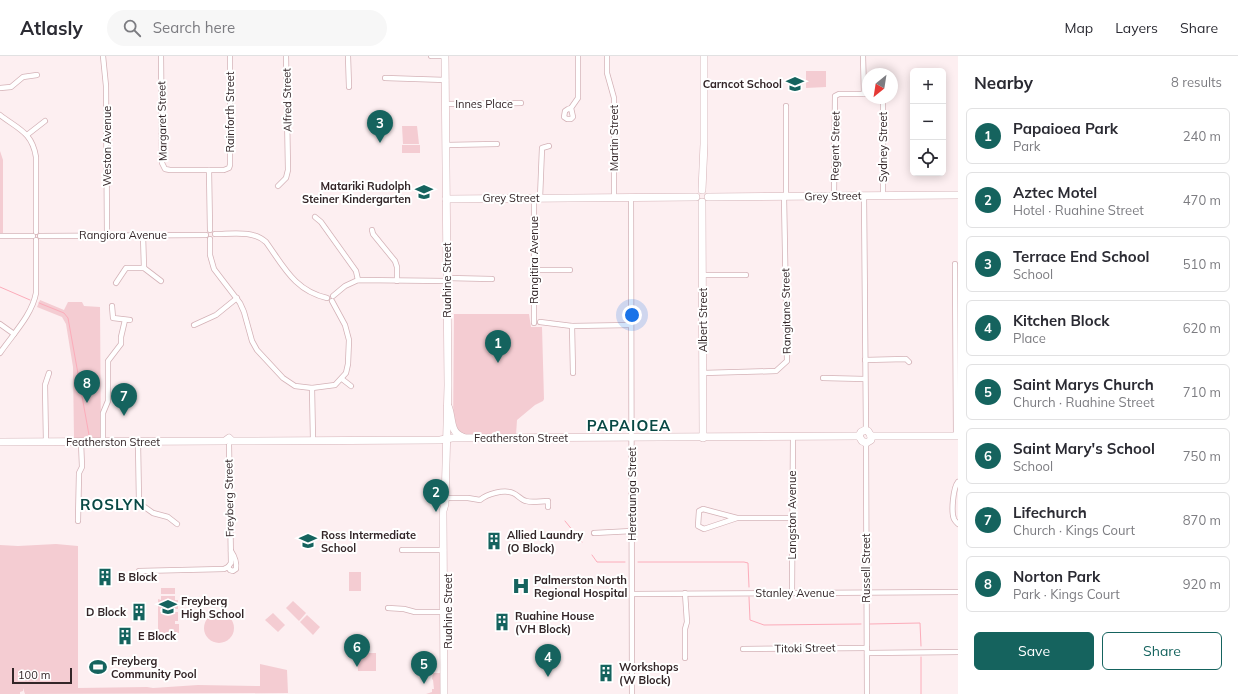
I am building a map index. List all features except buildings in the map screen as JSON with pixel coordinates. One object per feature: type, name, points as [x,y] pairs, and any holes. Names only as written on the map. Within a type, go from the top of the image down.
[{"type":"main road","name":"Ruahine Street","points":[[445,56],[447,403],[445,501],[443,511],[448,694]]},
{"type":"main road","points":[[702,190],[704,144],[704,56]]},
{"type":"main road","points":[[702,190],[706,192],[708,197],[706,201],[702,202],[698,201],[696,197],[698,191],[702,190]]},
{"type":"main road","name":"Grey Street","points":[[708,197],[958,195]]},
{"type":"main road","name":"Grey Street","points":[[446,199],[696,197]]},
{"type":"main road","name":"Albert Street","points":[[702,202],[704,438]]},
{"type":"main road","points":[[447,403],[451,412],[453,429],[460,436],[466,438]]},
{"type":"main road","points":[[866,430],[870,432],[872,436],[866,443],[862,442],[859,436],[861,432],[866,430]]},
{"type":"main road","name":"Featherston Street","points":[[0,442],[229,442],[313,440],[446,440],[466,438],[704,438],[859,436]]},
{"type":"main road","points":[[872,436],[957,436]]},
{"type":"main road","name":"Ruahine Street","points":[[444,694],[447,511],[445,501]]},
{"type":"street","name":"Weston Avenue","points":[[103,56],[106,86],[107,235]]},
{"type":"street","name":"Margaret Street","points":[[161,56],[163,166],[165,169],[170,170],[224,170],[229,168]]},
{"type":"street","name":"Rainforth Street","points":[[229,168],[230,56]]},
{"type":"street","name":"Alfred Street","points":[[278,186],[286,178],[288,173],[286,56]]},
{"type":"street","points":[[348,56],[349,87]]},
{"type":"street","points":[[431,56],[445,56]]},
{"type":"street","points":[[571,108],[578,98],[578,56]]},
{"type":"street","name":"Martin Street","points":[[607,56],[607,73],[614,98],[614,198]]},
{"type":"street","points":[[863,56],[864,68]]},
{"type":"street","points":[[0,88],[11,87],[23,77],[37,75]]},
{"type":"street","points":[[385,78],[446,80]]},
{"type":"street","name":"Regent Street","points":[[834,196],[835,96],[839,94],[862,94]]},
{"type":"street","name":"Innes Place","points":[[446,104],[521,104]]},
{"type":"street","name":"Sydney Street","points":[[883,104],[883,195]]},
{"type":"street","name":"Rangitane Street","points":[[703,373],[776,371],[787,361],[785,197],[786,106]]},
{"type":"street","points":[[0,115],[27,135],[34,147],[36,156],[35,297],[30,310],[0,353]]},
{"type":"street","points":[[27,135],[45,121]]},
{"type":"street","points":[[446,144],[497,144]]},
{"type":"street","name":"Rangitira Avenue","points":[[550,146],[542,148],[537,198],[534,270],[537,322],[572,326]]},
{"type":"street","points":[[209,170],[210,230],[206,235],[210,239],[210,255],[214,269],[237,298],[244,312],[252,341],[257,350],[283,378],[295,386],[312,388],[335,386],[346,373],[348,364],[348,335],[345,325],[331,298]]},
{"type":"street","points":[[864,196],[866,430]]},
{"type":"street","name":"Heretaunga Street","points":[[630,197],[632,694]]},
{"type":"street","points":[[315,217],[321,222],[356,271],[358,280]]},
{"type":"street","points":[[210,230],[215,234],[251,234],[262,238],[294,281],[305,289],[320,296],[331,298]]},
{"type":"street","points":[[372,230],[373,234],[395,261],[397,266],[397,281]]},
{"type":"street","points":[[210,239],[214,238],[215,234]]},
{"type":"street","points":[[144,235],[144,268]]},
{"type":"street","name":"Rangiora Avenue","points":[[0,236],[206,235]]},
{"type":"street","points":[[955,264],[957,436]]},
{"type":"street","points":[[116,283],[126,268],[144,268],[160,281]]},
{"type":"street","points":[[534,270],[570,270]]},
{"type":"street","points":[[703,275],[746,275]]},
{"type":"street","points":[[331,298],[345,286],[358,280],[397,281],[492,278]]},
{"type":"street","points":[[194,325],[216,315],[237,298]]},
{"type":"street","points":[[104,442],[103,413],[108,401],[108,361],[121,344],[121,337],[127,320],[113,318],[112,306]]},
{"type":"street","points":[[0,324],[14,334]]},
{"type":"street","points":[[573,373],[572,326],[631,325]]},
{"type":"street","points":[[865,360],[906,359],[909,362]]},
{"type":"street","points":[[46,442],[45,385],[49,373]]},
{"type":"street","points":[[823,378],[865,379]]},
{"type":"street","points":[[342,379],[351,386]]},
{"type":"street","points":[[312,388],[313,440]]},
{"type":"street","name":"Langston Avenue","points":[[792,593],[793,437]]},
{"type":"street","points":[[78,521],[79,473],[82,467],[81,442]]},
{"type":"street","points":[[138,442],[139,503],[153,513],[168,517],[176,524]]},
{"type":"street","name":"Freyberg Street","points":[[229,442],[230,550],[231,563],[228,567],[233,571],[236,569],[236,564],[234,556],[230,550]]},
{"type":"street","name":"Russell Street","points":[[866,443],[867,694]]},
{"type":"street","points":[[958,482],[954,490],[953,497],[954,519],[958,524]]},
{"type":"street","points":[[445,501],[468,498],[480,500],[489,494],[508,492],[513,493],[528,502],[548,501],[548,507]]},
{"type":"street","points":[[736,518],[704,529],[698,526],[699,511],[703,509],[736,518],[792,518]]},
{"type":"street","points":[[594,533],[632,531]]},
{"type":"street","points":[[402,550],[444,550]]},
{"type":"street","points":[[139,571],[224,569],[228,567]]},
{"type":"street","name":"Stanley Avenue","points":[[632,594],[958,592]]},
{"type":"street","points":[[685,594],[687,622],[685,629],[685,658]]},
{"type":"street","points":[[388,608],[404,609],[415,612],[446,612]]},
{"type":"street","name":"Titoki Street","points":[[743,649],[958,652]]},
{"type":"shaded area","points":[[806,71],[826,71],[826,87],[806,88]]},
{"type":"shaded area","points":[[402,126],[417,126],[419,144],[403,144]]},
{"type":"shaded area","points":[[402,145],[420,145],[420,153],[402,153]]},
{"type":"shaded area","points":[[0,151],[3,160],[3,233],[0,233]]},
{"type":"shaded area","points":[[40,300],[64,310],[68,302],[82,302],[84,306],[100,307],[101,439],[74,439],[73,367],[66,324],[62,317],[37,307]]},
{"type":"shaded area","points":[[454,314],[529,314],[531,327],[542,327],[544,399],[517,420],[516,435],[453,436]]},
{"type":"shaded area","points":[[56,544],[78,546],[78,688],[153,688],[198,685],[260,686],[260,664],[287,670],[288,693],[25,694],[23,688],[23,691],[20,692],[20,694],[0,694],[0,545],[18,546]]},
{"type":"shaded area","points":[[349,572],[361,572],[361,591],[349,591]]},
{"type":"shaded area","points":[[161,588],[175,588],[175,594],[161,594]]},
{"type":"shaded area","points":[[161,596],[175,596],[175,600],[178,600],[178,609],[160,609],[160,612],[178,612],[178,621],[175,621],[175,624],[179,624],[179,633],[160,633],[160,635],[158,635],[158,599],[161,600]]},
{"type":"shaded area","points":[[293,601],[306,613],[299,621],[286,608]]},
{"type":"shaded area","points":[[219,613],[225,614],[233,622],[233,634],[225,642],[219,643],[213,642],[205,634],[204,628],[205,622],[213,614]]},
{"type":"shaded area","points":[[273,613],[285,625],[278,632],[265,620]]},
{"type":"shaded area","points":[[307,615],[320,627],[313,635],[300,622]]},
{"type":"shaded area","points":[[357,653],[376,653],[376,671],[358,671]]},
{"type":"shaded area","points":[[433,673],[441,673],[440,694],[426,694],[432,692],[432,689],[434,689],[432,679]]},
{"type":"waterway","points":[[0,287],[30,300]]},
{"type":"waterway","points":[[39,303],[64,313],[68,318],[89,435]]},
{"type":"waterway","points":[[565,521],[582,542]]},
{"type":"waterway","points":[[592,555],[597,562],[625,562]]},
{"type":"waterway","points":[[638,562],[744,562],[748,563],[749,587]]},
{"type":"waterway","points":[[749,597],[750,620],[764,625],[861,624]]},
{"type":"waterway","points":[[870,624],[920,623],[921,646]]},
{"type":"waterway","points":[[921,657],[921,694]]},
{"type":"place","name":"Carncot School","points":[[795,84]]},
{"type":"place","name":"Terrace End School","points":[[380,143]]},
{"type":"place","name":"Matariki Rudolph Steiner Kindergarten","points":[[424,192]]},
{"type":"place","name":"Papaioea Park","points":[[498,363]]},
{"type":"place","name":"Norton Park","points":[[87,403]]},
{"type":"place","name":"Lifechurch","points":[[124,416]]},
{"type":"place","name":"Aztec Motel","points":[[436,512]]},
{"type":"place","name":"Ross Intermediate School","points":[[308,541]]},
{"type":"place","name":"Allied Laundry (O Block)","points":[[494,541]]},
{"type":"place","name":"B Block","points":[[105,577]]},
{"type":"place","name":"Palmerston North Regional Hospital","points":[[521,586]]},
{"type":"place","name":"Freyberg High School","points":[[168,607]]},
{"type":"place","name":"D Block","points":[[139,612]]},
{"type":"place","name":"Ruahine House (VH Block)","points":[[502,622]]},
{"type":"place","name":"E Block","points":[[125,636]]},
{"type":"place","name":"Freyberg Community Pool","points":[[98,667]]},
{"type":"place","name":"Saint Mary's School","points":[[357,667]]},
{"type":"place","name":"Workshops (W Block)","points":[[606,673]]},
{"type":"place","name":"Kitchen Block","points":[[548,677]]},
{"type":"place","name":"Saint Marys Church","points":[[424,684]]},
{"type":"district","name":"PAPAIOEA","points":[[629,426]]},
{"type":"district","name":"ROSLYN","points":[[113,505]]}]
